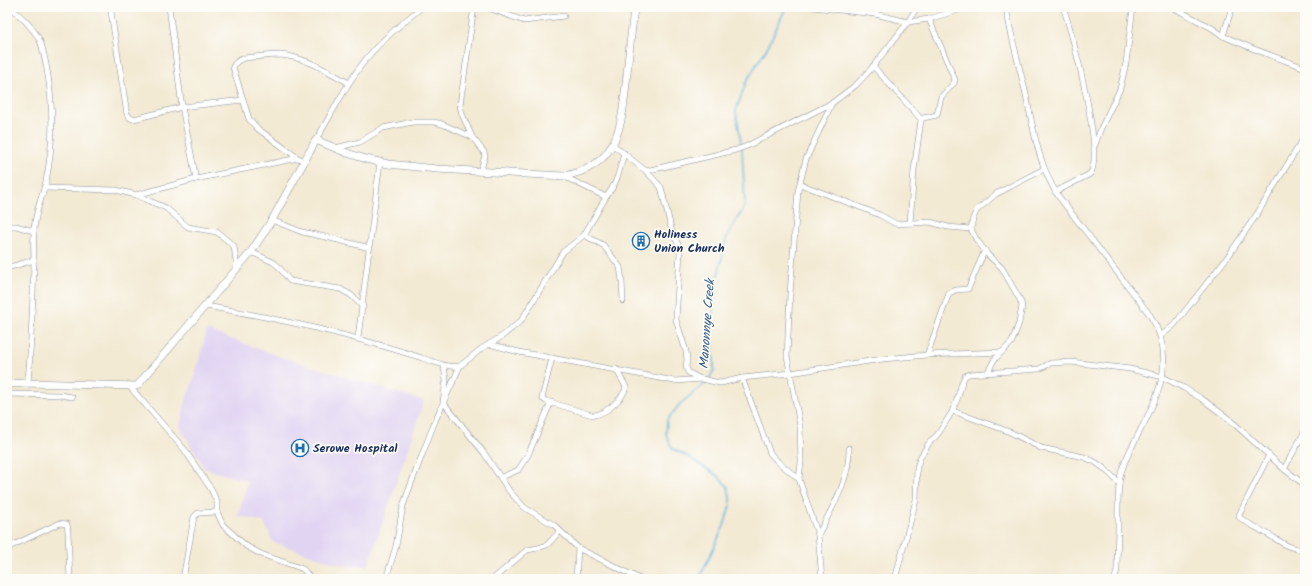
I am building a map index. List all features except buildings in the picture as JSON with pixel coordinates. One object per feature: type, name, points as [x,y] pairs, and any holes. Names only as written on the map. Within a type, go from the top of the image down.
[{"type":"street","points":[[10,7],[24,18],[38,38],[43,50],[52,109],[51,140],[47,176],[34,231],[31,341],[28,383]]},
{"type":"street","points":[[112,7],[111,12],[128,115],[130,118],[182,107],[243,100]]},
{"type":"street","points":[[168,7],[182,107],[196,179]]},
{"type":"street","points":[[7,384],[28,383],[130,387],[136,387],[139,385],[251,252],[272,220],[301,160],[316,140],[349,83],[372,52],[422,7]]},
{"type":"street","points":[[474,7],[460,105],[462,114],[472,137],[485,154],[480,172]]},
{"type":"street","points":[[486,7],[524,21],[564,16]]},
{"type":"street","points":[[316,140],[357,156],[380,162],[436,169],[563,176],[579,172],[594,164],[613,144],[622,120],[634,7]]},
{"type":"street","points":[[813,7],[875,14],[908,22],[929,19],[968,7]]},
{"type":"street","points":[[875,14],[877,7]]},
{"type":"street","points":[[646,171],[736,150],[832,103],[856,85],[873,66],[908,22],[917,7]]},
{"type":"street","points":[[1006,7],[1009,27],[1044,169],[1055,192],[1150,315],[1161,336],[1164,350],[1163,377],[1151,411],[1125,461],[1119,483],[1117,503],[1117,569],[1115,579]]},
{"type":"street","points":[[1055,192],[1092,172],[1094,147],[1085,90],[1063,7]]},
{"type":"street","points":[[1094,147],[1101,128],[1120,89],[1128,47],[1133,7]]},
{"type":"street","points":[[1172,7],[1212,28],[1223,36],[1305,68]]},
{"type":"street","points":[[1223,36],[1232,7]]},
{"type":"street","points":[[921,119],[937,115],[941,98],[955,80],[929,19]]},
{"type":"street","points":[[301,160],[253,124],[249,119],[233,67],[236,62],[250,57],[280,55],[319,67],[349,83]]},
{"type":"street","points":[[873,66],[921,119],[914,170],[910,224]]},
{"type":"street","points":[[822,579],[818,535],[799,479],[801,462],[800,426],[787,356],[790,294],[795,238],[795,214],[800,184],[806,159],[832,103]]},
{"type":"street","points":[[334,148],[360,142],[383,128],[413,122],[434,122],[442,124],[472,137]]},
{"type":"street","points":[[1161,336],[1174,325],[1229,255],[1257,214],[1305,136]]},
{"type":"street","points":[[613,144],[646,171],[661,187],[672,232],[680,252],[676,320],[688,359],[686,367],[689,373],[702,379],[721,383],[742,378],[790,373],[874,360],[927,355],[1002,352]]},
{"type":"street","points":[[386,579],[396,546],[406,498],[443,402],[460,366],[521,321],[563,252],[584,235],[606,197],[612,191],[618,179],[624,153]]},
{"type":"street","points":[[136,195],[196,179],[301,160]]},
{"type":"street","points":[[358,338],[380,162]]},
{"type":"street","points":[[988,372],[994,360],[1010,345],[1014,338],[1019,323],[1022,306],[1002,268],[976,239],[971,229],[973,218],[977,210],[986,202],[1014,184],[1044,169]]},
{"type":"street","points":[[563,176],[606,197]]},
{"type":"street","points":[[800,184],[880,215],[896,224],[930,222],[948,227],[971,229]]},
{"type":"street","points":[[44,188],[116,190],[136,195],[166,208],[188,227],[217,232],[222,235],[234,246],[237,270]]},
{"type":"street","points":[[272,220],[302,232],[326,236],[370,248]]},
{"type":"street","points":[[7,226],[16,226],[34,231]]},
{"type":"street","points":[[584,235],[603,245],[620,267],[623,301]]},
{"type":"street","points":[[927,355],[949,293],[952,290],[966,290],[969,288],[985,250]]},
{"type":"street","points":[[251,252],[273,262],[290,281],[340,289],[351,295],[362,307]]},
{"type":"street","points":[[7,268],[34,260]]},
{"type":"street","points":[[206,306],[358,338],[425,358],[444,366],[460,366]]},
{"type":"street","points":[[489,344],[519,352],[675,381],[702,379]]},
{"type":"street","points":[[552,358],[542,397],[544,400],[592,415],[598,414],[622,397],[626,387],[616,369]]},
{"type":"street","points":[[895,579],[916,500],[917,467],[920,458],[953,411],[965,376],[969,374],[1039,369],[1051,363],[1071,362],[1130,369],[1163,377],[1202,398],[1229,419],[1284,469],[1305,485]]},
{"type":"street","points":[[444,366],[446,380],[443,402],[502,477],[510,492],[525,508],[554,525],[578,548],[640,579]]},
{"type":"street","points":[[742,378],[770,453],[778,462],[799,479]]},
{"type":"street","points":[[130,387],[184,450],[216,498],[217,512],[223,525],[246,546],[261,554],[303,569],[311,579]]},
{"type":"street","points":[[7,394],[72,397]]},
{"type":"street","points":[[502,477],[518,470],[528,455],[551,402]]},
{"type":"street","points":[[953,411],[1010,432],[1041,448],[1084,457],[1100,466],[1119,483]]},
{"type":"street","points":[[1284,469],[1305,431]]},
{"type":"street","points":[[818,535],[841,489],[847,470],[849,448]]},
{"type":"street","points":[[1269,455],[1239,517],[1284,545],[1299,550],[1305,550]]},
{"type":"street","points":[[183,579],[194,517],[198,513],[217,512]]},
{"type":"street","points":[[7,548],[60,523],[67,524],[70,579]]},
{"type":"street","points":[[493,579],[527,550],[538,548],[546,544],[560,531]]},
{"type":"street","points":[[576,579],[578,548]]},
{"type":"shaded area","points":[[508,7],[532,7],[528,15]]},
{"type":"shaded area","name":"Serowe Hospital","points":[[207,330],[281,357],[424,401],[368,566],[335,563],[273,542],[264,522],[238,516],[248,481],[205,469],[180,427],[186,400],[192,385]]},
{"type":"waterway","name":"Manonnye Creek","points":[[709,379],[714,370],[712,319],[717,279],[727,236],[745,206],[742,148],[736,111],[746,82],[767,48],[784,12],[784,7]]},
{"type":"waterway","name":"Manonnye Creek","points":[[699,579],[724,526],[731,503],[728,487],[718,476],[672,448],[666,434],[667,420],[680,404],[707,382]]},
{"type":"place","name":"Holiness Union Church","points":[[641,241]]},
{"type":"place","name":"Serowe Hospital","points":[[300,448]]}]
